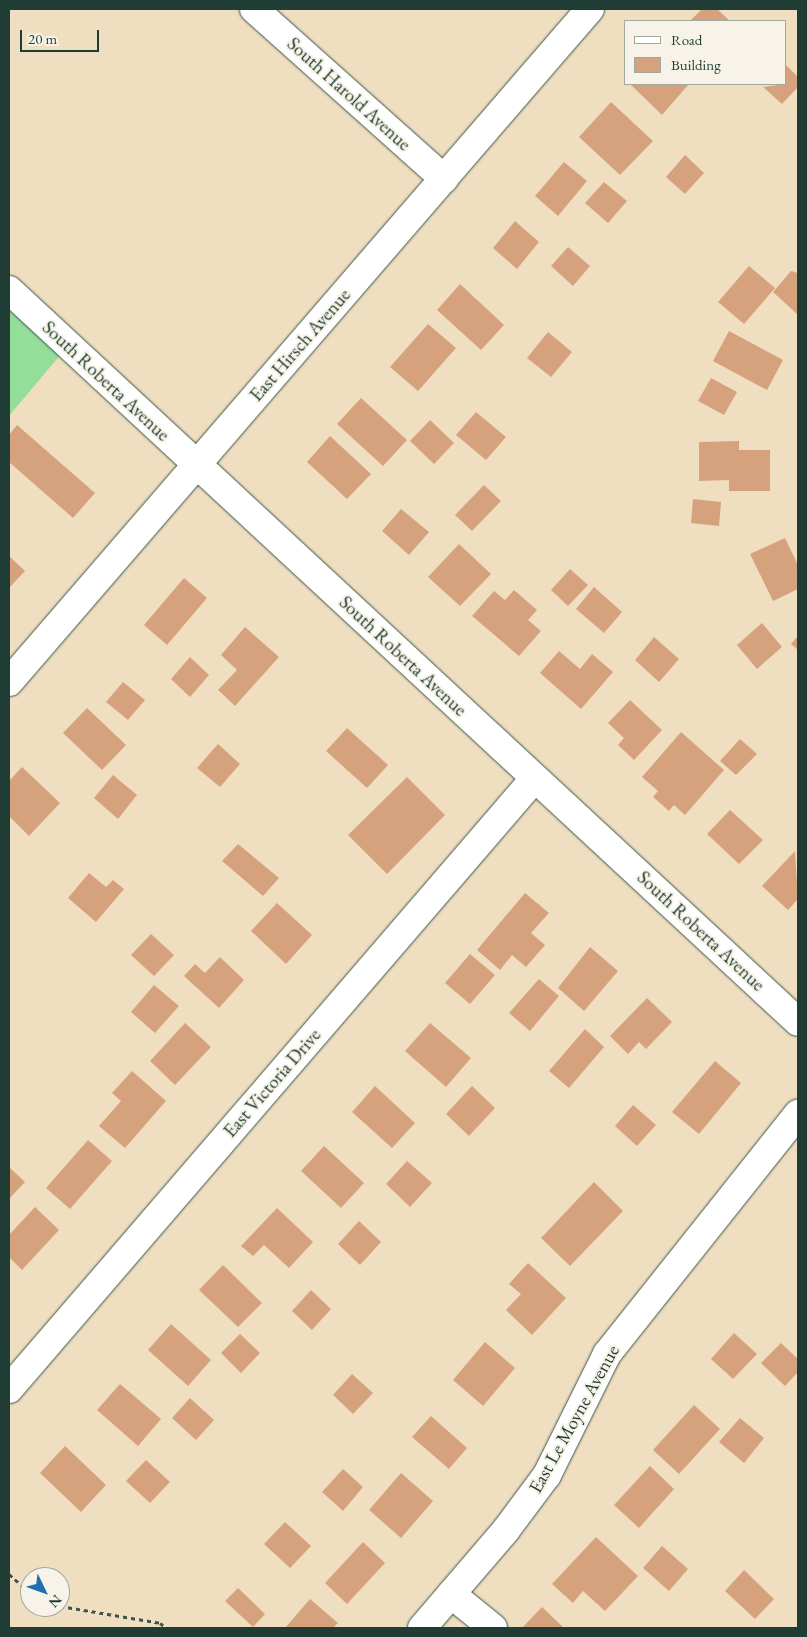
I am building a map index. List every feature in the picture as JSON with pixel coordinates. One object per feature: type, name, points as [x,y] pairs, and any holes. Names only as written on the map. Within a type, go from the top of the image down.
[{"type":"street","name":"South Harold Avenue","points":[[254,9],[444,179]]},
{"type":"street","name":"East Hirsch Avenue","points":[[9,682],[590,9]]},
{"type":"street","name":"South Roberta Avenue","points":[[9,290],[798,1022]]},
{"type":"street","name":"East Victoria Drive","points":[[9,1389],[535,778]]},
{"type":"street","name":"East Le Moyne Avenue","points":[[422,1628],[547,1475],[607,1354],[798,1114]]},
{"type":"street","points":[[451,1594],[492,1628]]},
{"type":"path","points":[[9,1574],[20,1584]]},
{"type":"path","points":[[70,1608],[160,1623],[167,1628]]},
{"type":"green space","points":[[9,305],[62,353],[9,416]]},
{"type":"building","points":[[702,9],[717,9],[729,20],[691,20]]},
{"type":"building","points":[[787,66],[798,77],[798,87],[782,104],[763,87],[787,85]]},
{"type":"building","points":[[631,85],[688,85],[662,115]]},
{"type":"building","points":[[611,102],[653,141],[620,175],[579,137]]},
{"type":"building","points":[[685,155],[704,173],[685,194],[666,177]]},
{"type":"building","points":[[564,162],[587,181],[558,216],[535,196]]},
{"type":"building","points":[[604,182],[627,201],[608,223],[585,203]]},
{"type":"building","points":[[515,221],[539,242],[517,269],[493,248]]},
{"type":"building","points":[[568,247],[590,266],[573,286],[551,266]]},
{"type":"building","points":[[749,266],[775,288],[744,324],[718,302]]},
{"type":"building","points":[[791,271],[798,273],[798,315],[773,292]]},
{"type":"building","points":[[460,284],[504,325],[481,350],[437,310]]},
{"type":"building","points":[[428,324],[456,348],[418,391],[390,367]]},
{"type":"building","points":[[729,331],[783,360],[767,390],[713,361]]},
{"type":"building","points":[[548,332],[572,352],[551,377],[527,358]]},
{"type":"building","points":[[711,378],[737,392],[724,415],[698,401]]},
{"type":"building","points":[[361,398],[407,440],[383,466],[337,424]]},
{"type":"building","points":[[476,412],[506,437],[486,460],[456,435]]},
{"type":"building","points":[[430,420],[454,443],[434,464],[410,441]]},
{"type":"building","points":[[17,425],[95,493],[73,518],[9,462],[9,435]]},
{"type":"building","points":[[330,436],[371,474],[347,499],[307,462]]},
{"type":"building","points":[[739,441],[739,450],[770,450],[770,491],[729,491],[729,480],[699,481],[699,442]]},
{"type":"building","points":[[484,485],[501,501],[472,531],[455,515]]},
{"type":"building","points":[[693,499],[721,502],[719,526],[691,523]]},
{"type":"building","points":[[401,509],[429,532],[409,555],[382,531]]},
{"type":"building","points":[[785,538],[798,565],[798,589],[773,601],[750,554]]},
{"type":"building","points":[[459,544],[491,574],[460,606],[428,577]]},
{"type":"building","points":[[9,556],[25,571],[9,588]]},
{"type":"building","points":[[570,569],[588,585],[568,606],[551,590]]},
{"type":"building","points":[[184,578],[207,598],[167,645],[144,625]]},
{"type":"building","points":[[594,587],[622,612],[604,633],[576,609]]},
{"type":"building","points":[[514,590],[537,610],[528,620],[541,631],[519,656],[472,616],[494,591],[505,600]]},
{"type":"building","points":[[762,623],[782,647],[757,669],[737,645]]},
{"type":"building","points":[[245,627],[279,657],[235,706],[218,690],[237,670],[221,655]]},
{"type":"building","points":[[798,636],[798,650],[791,644]]},
{"type":"building","points":[[654,637],[679,659],[659,682],[635,660]]},
{"type":"building","points":[[559,651],[580,669],[592,654],[613,672],[581,709],[540,673]]},
{"type":"building","points":[[190,657],[209,675],[190,697],[171,679]]},
{"type":"building","points":[[123,682],[145,700],[128,720],[106,702]]},
{"type":"building","points":[[630,700],[662,730],[634,760],[618,745],[624,738],[608,723]]},
{"type":"building","points":[[87,708],[126,745],[102,770],[63,733]]},
{"type":"building","points":[[347,728],[388,765],[367,788],[326,751]]},
{"type":"building","points":[[681,732],[724,770],[685,815],[674,805],[669,811],[653,797],[658,791],[642,777]]},
{"type":"building","points":[[740,739],[757,754],[736,775],[720,761]]},
{"type":"building","points":[[218,744],[240,764],[220,787],[197,768]]},
{"type":"building","points":[[22,767],[60,803],[29,836],[9,816],[9,781]]},
{"type":"building","points":[[113,775],[137,795],[118,819],[94,798]]},
{"type":"building","points":[[407,777],[445,815],[387,874],[348,835]]},
{"type":"building","points":[[730,810],[763,840],[739,864],[707,834]]},
{"type":"building","points":[[238,844],[279,878],[263,896],[222,861]]},
{"type":"building","points":[[795,851],[798,899],[788,910],[762,886]]},
{"type":"building","points":[[89,873],[106,887],[113,880],[124,889],[96,922],[68,898]]},
{"type":"building","points":[[525,893],[549,913],[531,933],[545,945],[526,967],[512,955],[500,970],[477,950]]},
{"type":"building","points":[[277,903],[312,935],[286,964],[251,931]]},
{"type":"building","points":[[151,934],[174,955],[154,976],[131,955]]},
{"type":"building","points":[[590,947],[618,971],[584,1011],[558,988]]},
{"type":"building","points":[[470,954],[495,975],[470,1004],[445,983]]},
{"type":"building","points":[[220,957],[244,980],[219,1008],[184,976],[195,964],[205,973]]},
{"type":"building","points":[[539,979],[559,996],[530,1031],[509,1013]]},
{"type":"building","points":[[154,985],[179,1006],[155,1033],[131,1012]]},
{"type":"building","points":[[647,998],[672,1022],[646,1049],[639,1042],[628,1054],[610,1036]]},
{"type":"building","points":[[185,1023],[211,1047],[175,1085],[150,1061]]},
{"type":"building","points":[[430,1023],[471,1058],[446,1087],[405,1051]]},
{"type":"building","points":[[585,1029],[604,1047],[569,1088],[549,1071]]},
{"type":"building","points":[[715,1061],[741,1083],[699,1134],[672,1112]]},
{"type":"building","points":[[132,1071],[166,1101],[125,1148],[99,1126],[121,1101],[112,1093]]},
{"type":"building","points":[[375,1086],[415,1123],[392,1148],[352,1112]]},
{"type":"building","points":[[472,1086],[495,1108],[469,1136],[446,1114]]},
{"type":"building","points":[[633,1105],[656,1125],[637,1146],[615,1126]]},
{"type":"building","points":[[88,1140],[112,1161],[70,1209],[46,1188]]},
{"type":"building","points":[[324,1146],[364,1183],[341,1208],[301,1171]]},
{"type":"building","points":[[407,1161],[432,1183],[410,1207],[386,1184]]},
{"type":"building","points":[[9,1167],[25,1182],[9,1199]]},
{"type":"building","points":[[594,1182],[623,1211],[570,1266],[541,1238]]},
{"type":"building","points":[[35,1207],[59,1230],[22,1270],[9,1257],[9,1235]]},
{"type":"building","points":[[277,1208],[313,1242],[289,1268],[264,1245],[253,1256],[241,1246]]},
{"type":"building","points":[[359,1221],[381,1242],[360,1265],[338,1244]]},
{"type":"building","points":[[528,1263],[566,1298],[532,1335],[506,1310],[521,1294],[509,1284]]},
{"type":"building","points":[[223,1265],[262,1303],[238,1327],[199,1290]]},
{"type":"building","points":[[311,1290],[331,1309],[312,1330],[292,1311]]},
{"type":"building","points":[[171,1324],[211,1360],[188,1386],[148,1350]]},
{"type":"building","points":[[734,1333],[757,1354],[733,1379],[711,1359]]},
{"type":"building","points":[[240,1334],[260,1353],[241,1373],[221,1353]]},
{"type":"building","points":[[485,1342],[515,1368],[483,1406],[453,1380]]},
{"type":"building","points":[[781,1343],[798,1359],[798,1372],[785,1386],[761,1363]]},
{"type":"building","points":[[352,1374],[373,1393],[353,1414],[333,1395]]},
{"type":"building","points":[[120,1384],[161,1419],[138,1446],[97,1410]]},
{"type":"building","points":[[190,1398],[214,1420],[196,1440],[172,1418]]},
{"type":"building","points":[[694,1405],[720,1429],[679,1474],[653,1450]]},
{"type":"building","points":[[431,1416],[467,1448],[449,1469],[412,1437]]},
{"type":"building","points":[[740,1418],[764,1438],[744,1463],[719,1442]]},
{"type":"building","points":[[65,1446],[106,1485],[81,1512],[40,1473]]},
{"type":"building","points":[[146,1460],[170,1482],[150,1503],[126,1481]]},
{"type":"building","points":[[650,1466],[674,1489],[639,1528],[614,1505]]},
{"type":"building","points":[[343,1469],[363,1487],[343,1511],[322,1492]]},
{"type":"building","points":[[401,1473],[433,1501],[401,1538],[369,1510]]},
{"type":"building","points":[[285,1522],[311,1546],[290,1568],[264,1544]]},
{"type":"building","points":[[596,1537],[638,1576],[605,1611],[583,1591],[573,1603],[552,1584]]},
{"type":"building","points":[[363,1542],[385,1563],[347,1604],[325,1583]]},
{"type":"building","points":[[662,1546],[688,1569],[669,1591],[643,1568]]},
{"type":"building","points":[[744,1570],[774,1599],[755,1619],[725,1591]]},
{"type":"building","points":[[238,1588],[265,1614],[253,1627],[225,1601]]},
{"type":"building","points":[[310,1599],[338,1623],[333,1628],[285,1628]]},
{"type":"building","points":[[542,1607],[564,1628],[522,1628]]}]
